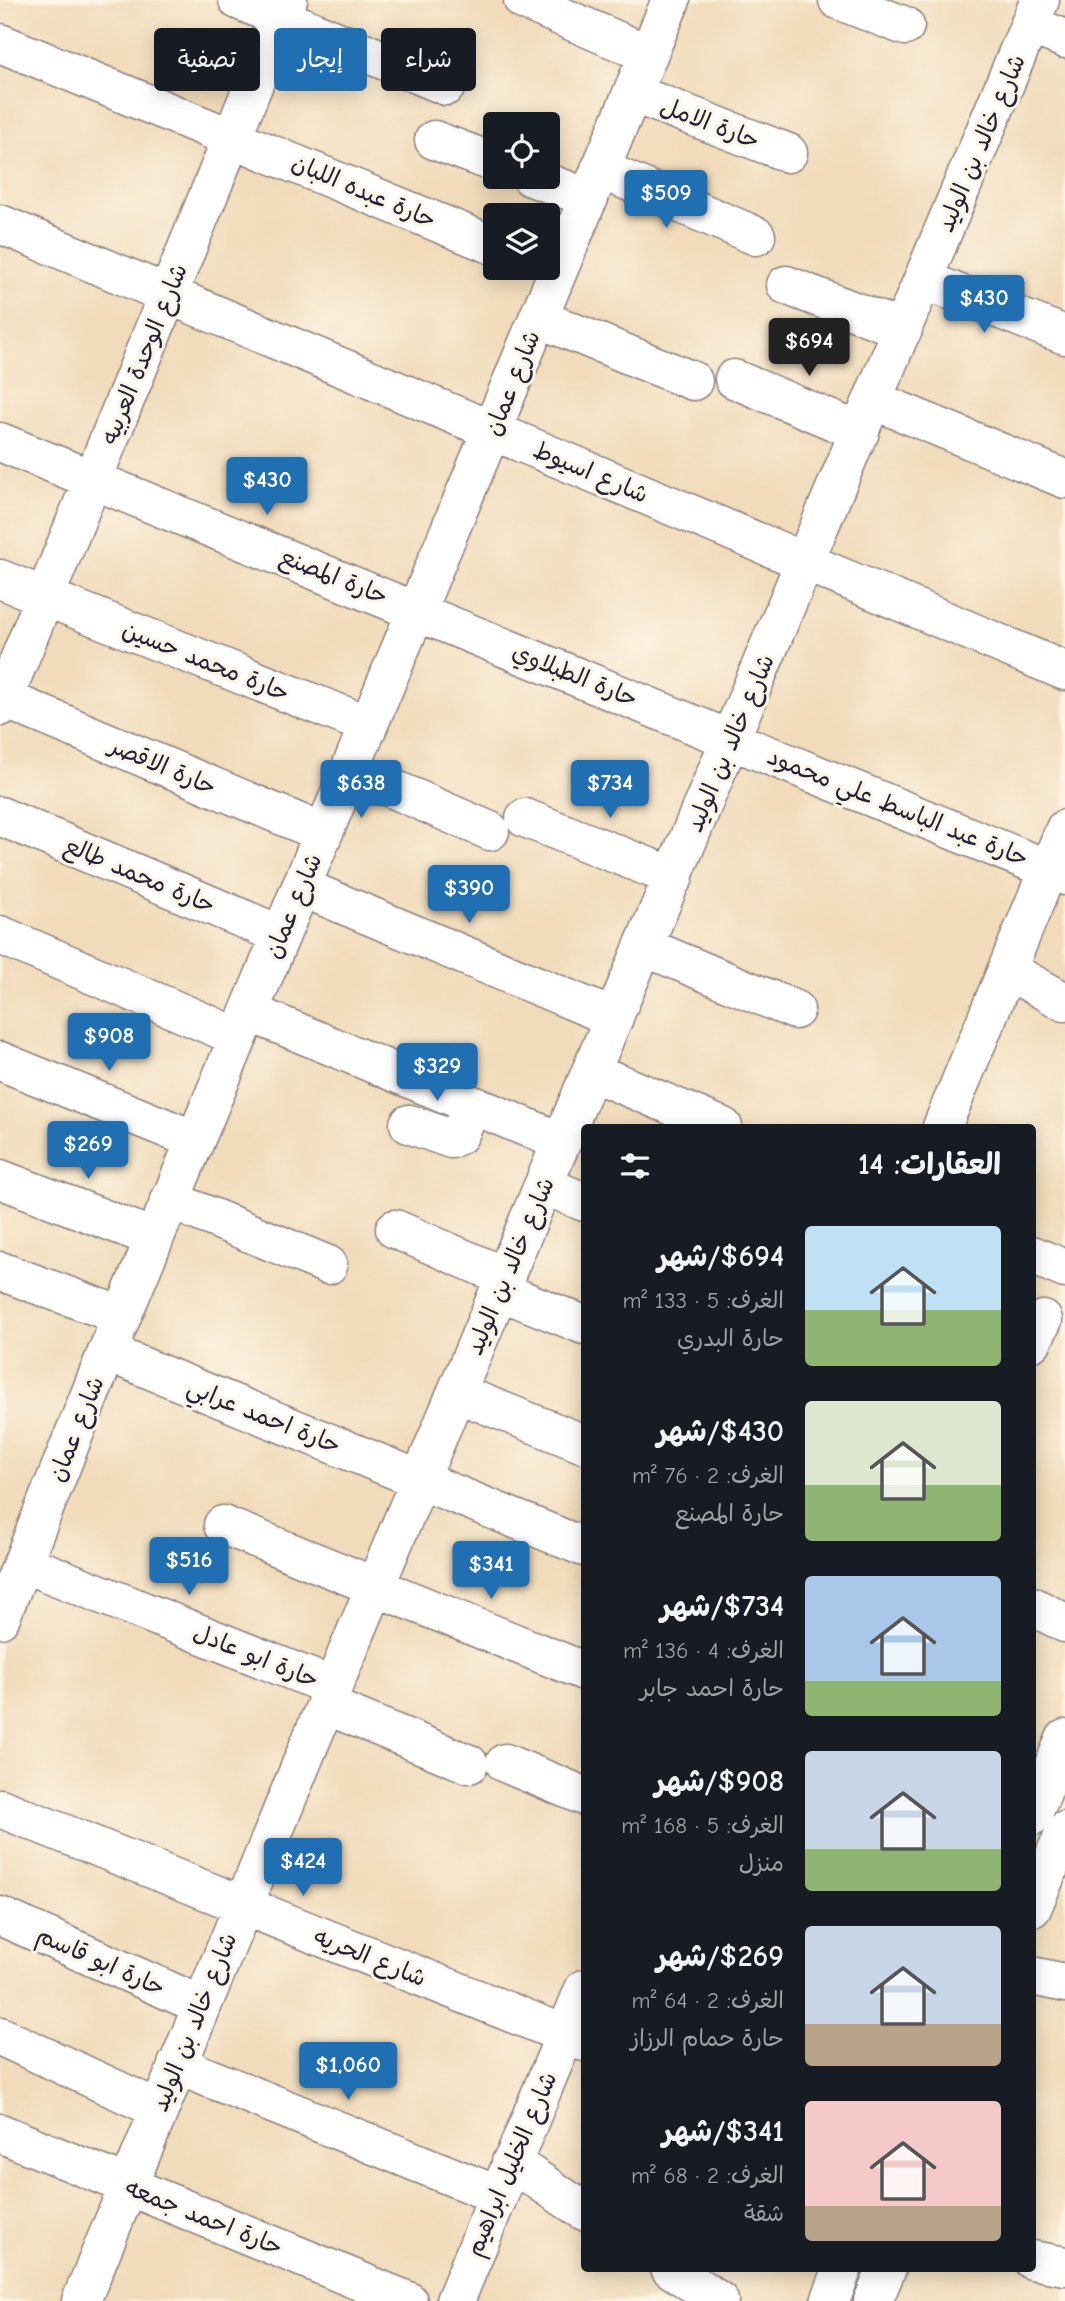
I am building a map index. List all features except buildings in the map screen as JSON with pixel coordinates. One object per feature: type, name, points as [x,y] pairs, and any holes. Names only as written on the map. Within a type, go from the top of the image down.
[{"type":"street","points":[[238,0],[285,9],[381,55]]},
{"type":"street","points":[[523,0],[648,54]]},
{"type":"street","name":"شارع عمان","points":[[560,253],[594,183],[671,0]]},
{"type":"street","points":[[838,0],[905,26]]},
{"type":"street","name":"شارع الوحدة العربيه","points":[[1,701],[285,9]]},
{"type":"street","name":"شارع خالد بن الوليد","points":[[81,2301],[329,1696],[924,280],[1045,21]]},
{"type":"street","name":"حارة عبده اللبان","points":[[0,43],[233,136],[483,241]]},
{"type":"street","name":"حارة الامل","points":[[632,93],[788,153]]},
{"type":"street","points":[[434,140],[483,158]]},
{"type":"street","points":[[560,180],[594,183],[756,236]]},
{"type":"street","name":"شارع اسيوط","points":[[0,224],[1065,671]]},
{"type":"street","name":"شارع عمان","points":[[0,1619],[14,1567],[418,611],[538,318],[549,280]]},
{"type":"street","points":[[924,280],[1065,335]]},
{"type":"street","points":[[786,285],[903,330]]},
{"type":"street","points":[[538,318],[693,381]]},
{"type":"street","points":[[734,379],[867,416],[1065,479]]},
{"type":"street","name":"حارة المصنع","points":[[0,442],[418,611]]},
{"type":"street","name":"حارة محمد حسين","points":[[0,579],[368,725]]},
{"type":"street","name":"حارة الطبلاوي","points":[[418,611],[732,739]]},
{"type":"street","name":"حارة الاقصر","points":[[1,701],[323,833]]},
{"type":"street","name":"حارة عبد الباسط علي محمود","points":[[732,739],[1057,872]]},
{"type":"street","points":[[350,771],[490,831]]},
{"type":"street","name":"حارة محمد طالع","points":[[0,816],[281,934]]},
{"type":"street","points":[[525,818],[674,877]]},
{"type":"street","points":[[943,1124],[1007,970],[1057,872],[1065,829]]},
{"type":"street","points":[[301,887],[614,1018]]},
{"type":"street","points":[[0,935],[473,1105],[562,1142]]},
{"type":"street","points":[[645,947],[795,1010]]},
{"type":"street","points":[[1007,970],[1065,1002]]},
{"type":"street","points":[[0,1061],[195,1140]]},
{"type":"street","points":[[592,1072],[716,1124]]},
{"type":"street","points":[[409,1124],[452,1139],[459,1135],[473,1105]]},
{"type":"street","points":[[0,1179],[154,1238]]},
{"type":"street","points":[[544,1185],[581,1201]]},
{"type":"street","points":[[170,1200],[328,1265]]},
{"type":"street","points":[[395,1229],[581,1323]]},
{"type":"street","points":[[1036,1257],[1065,1269]]},
{"type":"street","points":[[0,1271],[122,1315]]},
{"type":"street","name":"حارة احمد عرابي","points":[[107,1352],[581,1546]]},
{"type":"street","points":[[457,1393],[581,1443]]},
{"type":"street","points":[[223,1525],[581,1670]]},
{"type":"street","name":"حارة ابو عادل","points":[[14,1567],[487,1763],[581,1795]]},
{"type":"street","points":[[1036,1608],[1065,1623]]},
{"type":"street","points":[[1036,1804],[1056,1743]]},
{"type":"street","name":"شارع الحريه","points":[[0,1808],[575,2039]]},
{"type":"street","points":[[1036,1899],[1065,1831]]},
{"type":"street","name":"حارة ابو قاسم","points":[[0,1916],[201,2005]]},
{"type":"street","points":[[1036,1977],[1065,1983]]},
{"type":"street","name":"شارع الخليل ابراهيم","points":[[455,2301],[504,2179],[575,2039],[581,2006]]},
{"type":"street","points":[[0,2036],[158,2109]]},
{"type":"street","points":[[177,2064],[504,2179],[581,2210]]},
{"type":"street","name":"حارة احمد جمعه","points":[[0,2133],[408,2301]]},
{"type":"street","points":[[1036,2261],[1065,2266]]},
{"type":"street","points":[[676,2272],[719,2301]]},
{"type":"street","points":[[830,2301],[842,2272]]},
{"type":"street","points":[[873,2301],[885,2272]]}]
